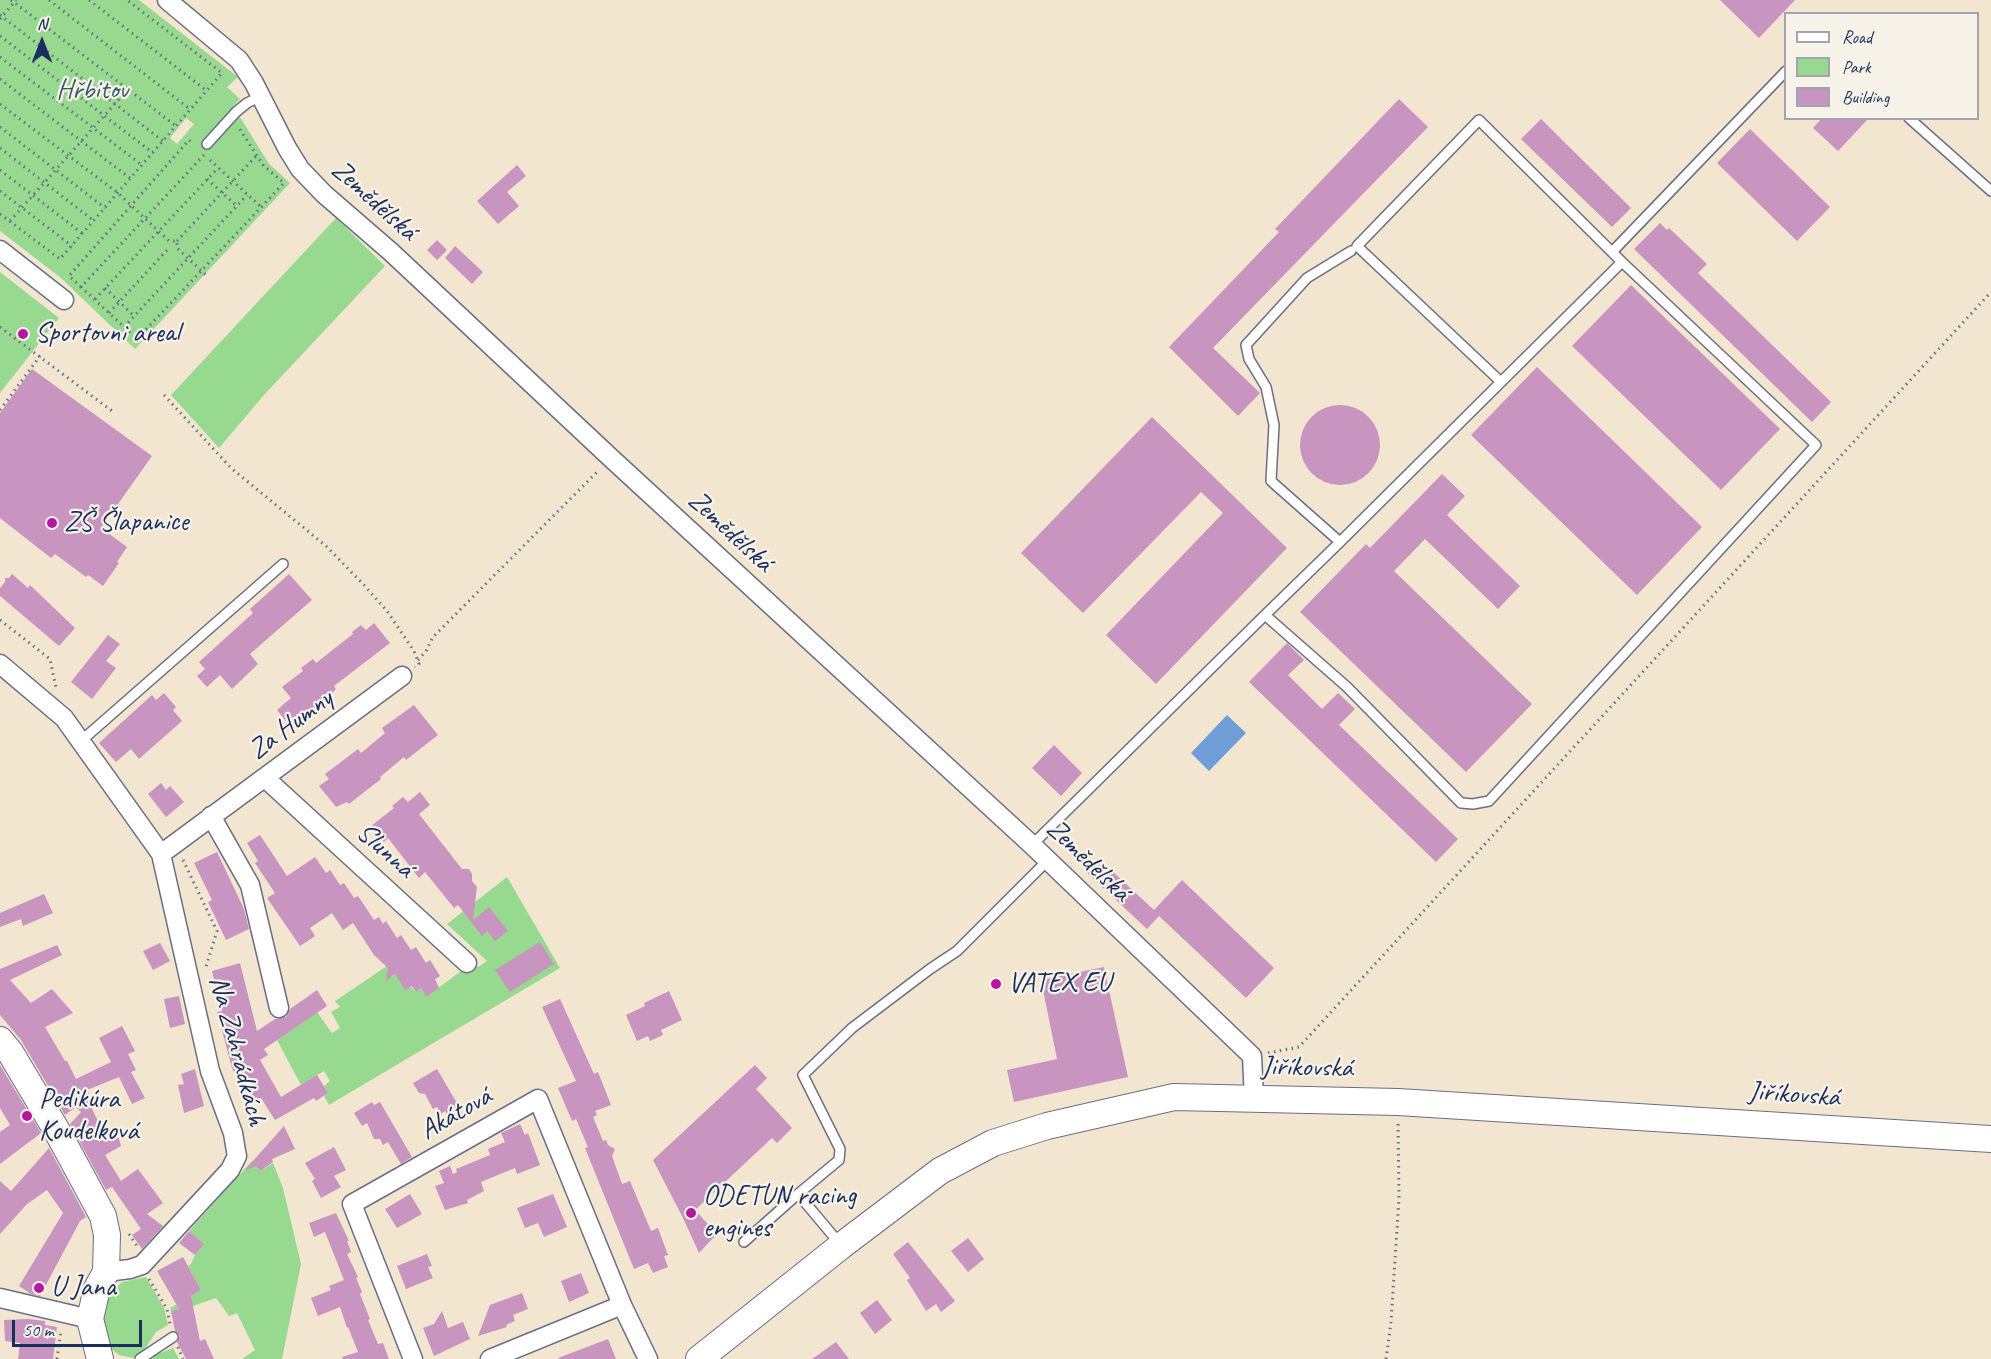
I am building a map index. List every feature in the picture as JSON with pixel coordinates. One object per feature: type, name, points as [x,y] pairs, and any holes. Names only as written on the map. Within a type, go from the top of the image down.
[{"type":"street","name":"Zemědělská","points":[[166,0],[239,60],[261,96],[291,155],[300,169],[324,194],[391,252],[612,459],[1032,845],[1252,1056]]},
{"type":"street","points":[[0,250],[64,300]]},
{"type":"street","name":"Na Zahrádkách","points":[[0,664],[60,714],[164,852],[210,1071],[233,1133],[237,1156],[230,1170],[142,1265]]},
{"type":"street","name":"Za Humny","points":[[211,816],[402,676]]},
{"type":"street","name":"Slunná","points":[[265,778],[467,963]]},
{"type":"street","points":[[164,852],[211,816]]},
{"type":"street","name":"Na Zahrádkách","points":[[211,816],[250,885],[279,1008]]},
{"type":"street","points":[[0,1040],[10,1052],[57,1131],[103,1216],[107,1235],[106,1272],[96,1288],[90,1319],[100,1359]]},
{"type":"street","points":[[1252,1056],[1254,1099]]},
{"type":"street","name":"Jiříkovská","points":[[699,1359],[940,1171],[993,1143],[1047,1126],[1174,1097],[1398,1102],[1991,1139]]},
{"type":"street","name":"Akátová","points":[[413,1359],[352,1204],[538,1099],[622,1305],[648,1359]]},
{"type":"street","points":[[106,1272],[142,1265]]},
{"type":"street","points":[[0,1298],[90,1319]]},
{"type":"street","points":[[490,1359],[622,1305]]},
{"type":"lane","points":[[1612,252],[1784,71]]},
{"type":"lane","points":[[207,144],[236,112],[261,96]]},
{"type":"lane","points":[[1265,615],[1347,687],[1461,803],[1473,804],[1489,801],[1816,445],[1622,262],[1479,120],[1357,246],[1502,382]]},
{"type":"lane","points":[[1911,120],[1991,190]]},
{"type":"lane","points":[[1340,542],[1271,481],[1274,425],[1266,387],[1249,359],[1246,345],[1307,278],[1351,251]]},
{"type":"lane","points":[[1032,845],[1622,262]]},
{"type":"lane","points":[[81,741],[283,564]]},
{"type":"lane","points":[[744,1242],[839,1161],[840,1149],[803,1075],[852,1028],[957,951],[1048,860]]},
{"type":"lane","points":[[798,1194],[841,1246]]},
{"type":"lane","points":[[140,1359],[173,1337]]},
{"type":"path","points":[[49,0],[191,110]]},
{"type":"path","points":[[88,0],[207,91]]},
{"type":"path","points":[[0,214],[60,260],[222,73],[127,0]]},
{"type":"path","points":[[163,141],[1,16],[14,1],[176,126]]},
{"type":"path","points":[[0,36],[153,153]]},
{"type":"path","points":[[0,57],[142,165]]},
{"type":"path","points":[[0,79],[130,179]]},
{"type":"path","points":[[10,221],[128,89]]},
{"type":"path","points":[[0,104],[118,193],[169,241],[177,242]]},
{"type":"path","points":[[0,127],[105,208]]},
{"type":"path","points":[[232,136],[240,128],[263,165],[284,183],[137,339],[69,276],[189,140],[261,207]]},
{"type":"path","points":[[81,287],[204,155],[207,144]]},
{"type":"path","points":[[0,148],[94,221]]},
{"type":"path","points":[[210,160],[217,152]]},
{"type":"path","points":[[177,248],[177,242],[257,155]]},
{"type":"path","points":[[95,299],[218,168]]},
{"type":"path","points":[[0,170],[82,234]]},
{"type":"path","points":[[207,179],[237,206]]},
{"type":"path","points":[[0,191],[72,246]]},
{"type":"path","points":[[124,327],[247,195]]},
{"type":"path","points":[[109,313],[169,248],[169,241]]},
{"type":"path","points":[[169,248],[177,248],[208,277]]},
{"type":"path","points":[[105,288],[135,316]]},
{"type":"path","points":[[1252,1056],[1299,1047],[1991,292]]},
{"type":"path","points":[[0,327],[112,411]]},
{"type":"path","points":[[0,410],[40,355]]},
{"type":"path","points":[[164,395],[231,468],[326,546],[364,585],[387,611],[418,660]]},
{"type":"path","points":[[402,676],[419,664],[418,660],[433,637],[612,459]]},
{"type":"path","points":[[0,620],[50,659],[60,714]]},
{"type":"path","points":[[164,852],[182,857],[217,932],[203,978]]},
{"type":"path","points":[[1386,1359],[1391,1322],[1399,1198],[1398,1102]]},
{"type":"path","points":[[142,1265],[167,1309],[173,1337],[183,1359]]},
{"type":"green space","name":"Hřbitov","points":[[0,0],[139,0],[238,77],[227,87],[240,99],[233,106],[269,164],[290,183],[135,349],[61,278],[0,231]],"holes":[[[186,118],[194,124],[177,144],[170,138]]]},
{"type":"green space","points":[[336,218],[385,266],[264,395],[219,448],[171,395]]},
{"type":"green space","name":"Sportovni areal","points":[[0,272],[59,318],[0,393]]},
{"type":"green space","points":[[507,877],[560,968],[329,1105],[324,1096],[328,1093],[324,1086],[330,1081],[324,1071],[301,1085],[277,1040],[317,1012],[332,1033],[340,1028],[331,1012],[340,1007],[335,1001],[387,966],[391,977],[397,973],[416,992],[421,988],[426,997],[472,963],[478,967],[487,961],[447,924]]},
{"type":"green space","points":[[252,1161],[260,1171],[273,1163],[283,1188],[301,1264],[282,1359],[242,1359],[255,1350],[237,1313],[229,1316],[216,1298],[171,1311],[170,1308],[201,1290],[188,1266],[204,1244],[189,1231]]},
{"type":"green space","points":[[146,1277],[164,1308],[168,1325],[156,1332],[145,1349],[133,1358],[119,1355],[110,1348],[102,1320],[105,1306],[110,1294],[122,1282]]},
{"type":"green space","points":[[173,1348],[179,1359],[152,1359],[155,1355]]},
{"type":"water","points":[[1227,715],[1246,733],[1209,771],[1191,753]]},
{"type":"building","points":[[1720,0],[1795,0],[1759,38]]},
{"type":"building","points":[[1399,99],[1428,127],[1213,348],[1260,393],[1238,416],[1169,347],[1279,232],[1275,229]]},
{"type":"building","points":[[1541,119],[1631,208],[1612,227],[1521,139]]},
{"type":"building","points":[[1820,120],[1867,120],[1838,151],[1813,128]]},
{"type":"building","points":[[1750,129],[1830,207],[1797,241],[1717,163]]},
{"type":"building","points":[[517,165],[526,176],[507,192],[519,206],[498,224],[477,201]]},
{"type":"building","points":[[1660,223],[1667,230],[1669,228],[1707,264],[1698,273],[1831,402],[1812,422],[1634,249]]},
{"type":"building","points":[[437,240],[447,250],[437,260],[427,250]]},
{"type":"building","points":[[455,246],[483,272],[472,284],[445,258]]},
{"type":"building","points":[[1631,285],[1780,429],[1721,490],[1572,346]]},
{"type":"building","points":[[1537,367],[1702,527],[1637,595],[1471,435]]},
{"type":"building","points":[[32,369],[152,456],[101,528],[127,547],[103,586],[88,575],[86,577],[55,554],[51,558],[0,518],[0,413]]},
{"type":"building","points":[[1340,405],[1355,408],[1368,417],[1377,430],[1380,445],[1377,460],[1368,473],[1355,482],[1340,485],[1325,482],[1312,473],[1303,460],[1300,445],[1303,430],[1312,417],[1325,408]]},
{"type":"building","points":[[1152,417],[1287,548],[1156,684],[1106,635],[1223,513],[1201,492],[1083,613],[1021,553]]},
{"type":"building","points":[[1442,474],[1465,496],[1447,515],[1520,586],[1498,609],[1425,539],[1394,571],[1532,704],[1466,772],[1300,612],[1366,544],[1370,548]]},
{"type":"building","points":[[12,574],[28,588],[30,585],[75,628],[59,646],[0,596],[0,588],[5,578],[9,578]]},
{"type":"building","points":[[289,574],[312,600],[250,654],[258,664],[232,689],[220,675],[207,687],[197,676],[205,669],[199,662],[253,613],[250,609]]},
{"type":"building","points":[[374,623],[390,643],[334,686],[336,689],[330,695],[289,725],[277,710],[291,698],[282,687],[303,671],[301,668],[313,659],[316,663],[361,625],[366,630]]},
{"type":"building","points":[[108,635],[120,644],[106,661],[116,668],[92,699],[71,682]]},
{"type":"building","points":[[1287,643],[1304,660],[1288,675],[1322,709],[1338,693],[1355,709],[1339,725],[1458,839],[1436,862],[1249,682]]},
{"type":"building","points":[[164,693],[176,707],[173,710],[182,721],[139,759],[131,749],[116,762],[99,743],[152,695],[156,700]]},
{"type":"building","points":[[414,705],[438,735],[406,760],[404,757],[349,804],[347,802],[336,807],[319,786],[329,779],[325,774],[358,749],[361,753],[385,733],[382,728]]},
{"type":"building","points":[[1054,745],[1082,773],[1061,796],[1032,768]]},
{"type":"building","points":[[161,783],[166,790],[170,786],[184,802],[166,817],[148,794]]},
{"type":"building","points":[[420,792],[430,805],[419,814],[462,869],[469,869],[472,874],[472,881],[477,887],[473,920],[489,907],[508,931],[495,941],[487,931],[482,936],[458,905],[454,908],[425,872],[419,878],[388,838],[384,842],[371,826],[394,808],[392,806],[403,797],[408,802]]},
{"type":"building","points":[[260,835],[287,876],[315,857],[326,873],[330,870],[340,885],[344,883],[354,898],[358,896],[374,920],[379,917],[383,924],[386,921],[397,938],[401,935],[411,950],[416,947],[426,963],[430,960],[440,976],[435,979],[439,988],[426,997],[421,988],[416,992],[412,986],[405,990],[395,974],[386,981],[388,968],[374,955],[353,923],[343,930],[332,913],[310,928],[315,936],[300,946],[267,898],[275,893],[255,863],[258,861],[247,843]]},
{"type":"building","points":[[217,852],[244,909],[249,929],[226,940],[208,902],[212,900],[194,863]]},
{"type":"building","points":[[1098,858],[1154,910],[1182,880],[1274,968],[1246,998],[1159,916],[1147,929],[1085,871]]},
{"type":"building","points":[[44,894],[53,913],[23,926],[21,919],[0,927],[0,913]]},
{"type":"building","points":[[540,942],[554,964],[510,992],[495,970]]},
{"type":"building","points":[[160,943],[170,961],[153,970],[143,951]]},
{"type":"building","points":[[57,945],[62,955],[10,980],[31,1003],[52,989],[73,1013],[45,1027],[76,1079],[111,1062],[99,1038],[122,1026],[135,1051],[128,1054],[136,1070],[131,1072],[145,1098],[132,1104],[119,1077],[87,1090],[91,1098],[88,1100],[103,1132],[114,1128],[119,1139],[121,1146],[105,1155],[121,1181],[138,1169],[163,1203],[147,1214],[163,1226],[142,1249],[132,1235],[141,1229],[112,1187],[106,1190],[70,1124],[81,1112],[76,1107],[65,1115],[21,1040],[0,1015],[0,969]]},
{"type":"building","points":[[240,963],[257,1031],[275,1019],[286,1017],[290,1009],[317,990],[327,1006],[264,1049],[268,1055],[260,1060],[281,1097],[317,1075],[328,1093],[316,1101],[314,1098],[275,1120],[261,1098],[252,1103],[232,1068],[217,1012],[222,1011],[212,971]]},
{"type":"building","points":[[1104,967],[1128,1077],[1014,1102],[1007,1070],[1057,1059],[1041,980]]},
{"type":"building","points":[[669,991],[682,1020],[661,1030],[663,1035],[650,1041],[648,1036],[637,1041],[626,1015]]},
{"type":"building","points":[[179,996],[185,1024],[170,1028],[164,999]]},
{"type":"building","points":[[560,999],[594,1074],[598,1072],[611,1105],[595,1111],[597,1115],[593,1117],[603,1141],[606,1140],[608,1145],[615,1149],[612,1156],[622,1184],[630,1181],[651,1231],[658,1228],[668,1255],[664,1256],[668,1267],[653,1273],[648,1263],[634,1269],[585,1148],[588,1147],[576,1119],[572,1121],[558,1088],[576,1081],[542,1007]]},
{"type":"building","points":[[0,1065],[41,1133],[0,1164],[0,1132],[10,1125],[0,1108]]},
{"type":"building","points":[[755,1065],[767,1078],[756,1089],[792,1128],[777,1143],[772,1138],[695,1210],[717,1234],[699,1253],[653,1160]]},
{"type":"building","points":[[195,1069],[204,1106],[184,1113],[178,1085],[184,1084],[181,1074]]},
{"type":"building","points":[[437,1069],[464,1115],[452,1122],[445,1111],[441,1114],[437,1107],[433,1109],[425,1094],[419,1093],[413,1083]]},
{"type":"building","points":[[372,1102],[374,1105],[380,1102],[412,1157],[401,1164],[388,1142],[383,1145],[380,1139],[374,1139],[367,1123],[362,1126],[354,1113]]},
{"type":"building","points":[[520,1124],[525,1135],[528,1133],[540,1165],[517,1174],[515,1168],[481,1182],[484,1191],[467,1200],[468,1203],[445,1210],[435,1186],[444,1183],[439,1171],[450,1166],[453,1174],[457,1172],[456,1169],[490,1155],[488,1149],[505,1142],[501,1133]]},
{"type":"building","points":[[284,1126],[295,1149],[272,1159],[273,1162],[260,1171],[256,1166],[244,1171]]},
{"type":"building","points":[[334,1147],[346,1170],[334,1176],[341,1187],[321,1198],[312,1181],[315,1179],[305,1163]]},
{"type":"building","points":[[49,1148],[86,1217],[80,1221],[40,1296],[31,1294],[19,1286],[63,1213],[47,1190],[27,1204],[0,1234],[0,1181],[11,1191]]},
{"type":"building","points":[[410,1194],[422,1214],[397,1228],[385,1209]]},
{"type":"building","points":[[553,1194],[567,1227],[544,1237],[538,1223],[525,1228],[517,1208]]},
{"type":"building","points":[[336,1213],[349,1241],[347,1241],[351,1252],[347,1254],[358,1277],[356,1278],[362,1292],[360,1294],[370,1319],[368,1320],[378,1344],[383,1343],[389,1359],[343,1359],[342,1357],[358,1352],[340,1307],[318,1316],[311,1298],[331,1290],[329,1286],[344,1280],[325,1232],[314,1237],[309,1223]]},
{"type":"building","points":[[189,1231],[204,1244],[195,1255],[179,1243]]},
{"type":"building","points":[[968,1238],[984,1259],[968,1272],[951,1251]]},
{"type":"building","points":[[908,1242],[955,1301],[941,1312],[936,1304],[926,1311],[907,1280],[910,1278],[893,1254]]},
{"type":"building","points":[[427,1254],[432,1266],[428,1267],[433,1278],[406,1289],[397,1266]]},
{"type":"building","points":[[183,1257],[201,1290],[191,1296],[200,1341],[205,1339],[214,1359],[186,1359],[177,1342],[180,1336],[175,1331],[171,1311],[179,1309],[157,1271]]},
{"type":"building","points":[[581,1273],[589,1293],[569,1302],[561,1281]]},
{"type":"building","points":[[522,1293],[528,1309],[513,1315],[515,1321],[506,1325],[507,1327],[478,1336],[490,1305]]},
{"type":"building","points":[[877,1300],[892,1320],[875,1334],[860,1313]]},
{"type":"building","points":[[442,1311],[448,1328],[463,1322],[470,1339],[434,1356],[423,1328],[434,1324]]},
{"type":"building","points":[[4,1320],[45,1321],[45,1325],[57,1327],[53,1359],[18,1359],[20,1343],[5,1341]]},
{"type":"building","points":[[608,1339],[616,1359],[558,1358]]},
{"type":"building","points":[[836,1342],[849,1359],[812,1359]]},
{"type":"place","name":"Sportovni areal","points":[[23,334]]},
{"type":"place","name":"ZŠ Šlapanice","points":[[52,523]]},
{"type":"place","name":"VATEX EU","points":[[996,984]]},
{"type":"place","name":"Pedikúra Koudelková","points":[[27,1116]]},
{"type":"place","name":"ODETUN racing engines","points":[[691,1213]]},
{"type":"place","name":"U Jana","points":[[39,1288]]}]
